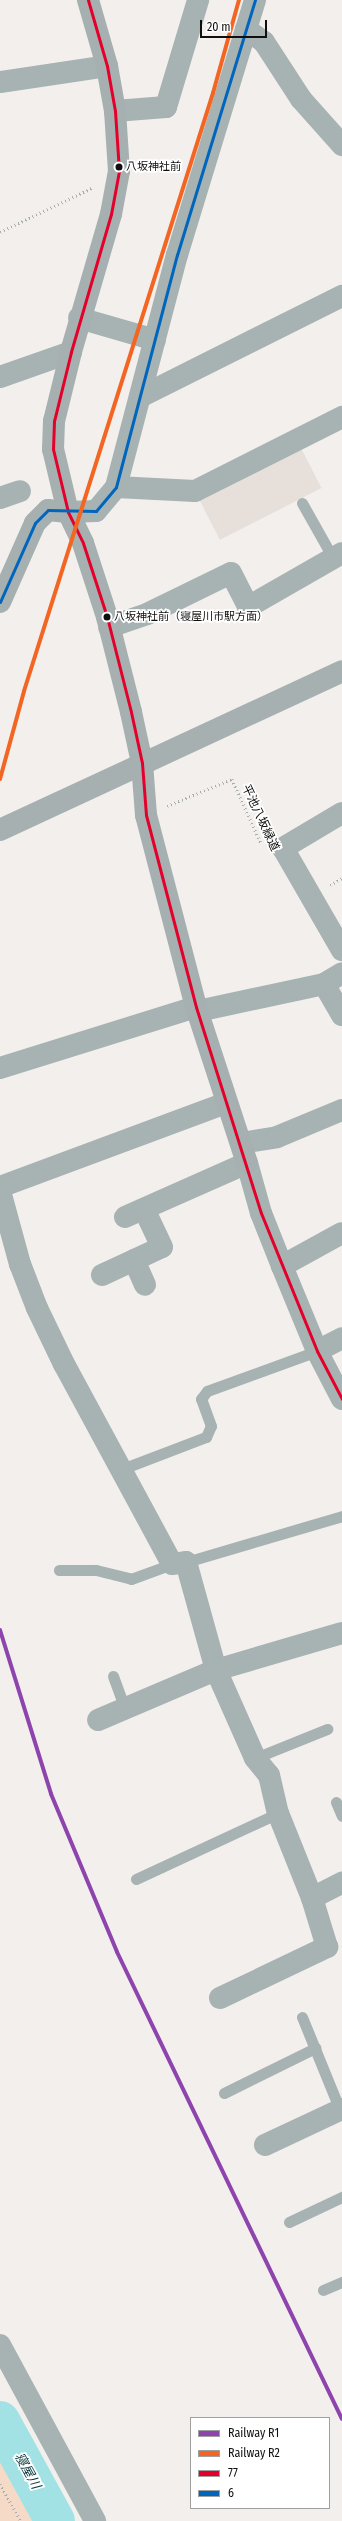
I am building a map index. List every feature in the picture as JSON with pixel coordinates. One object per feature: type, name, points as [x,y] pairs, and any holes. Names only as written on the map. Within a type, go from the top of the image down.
[{"type":"street","points":[[88,0],[107,66],[115,111],[119,171],[112,214],[79,318],[54,421],[53,449],[68,512],[83,543],[109,627],[142,763],[146,815],[197,1009],[226,1103],[244,1153],[261,1213],[317,1351],[342,1399]]},
{"type":"street","points":[[115,111],[166,107],[198,0]]},
{"type":"street","points":[[0,602],[36,523],[48,510],[68,512],[96,511],[116,487],[177,255],[255,0]]},
{"type":"street","points":[[246,29],[264,42],[301,99],[342,145]]},
{"type":"street","points":[[0,82],[107,66]]},
{"type":"street","points":[[140,397],[342,296]]},
{"type":"street","points":[[79,318],[155,340]]},
{"type":"street","points":[[0,377],[71,352]]},
{"type":"street","points":[[116,487],[195,491],[342,417]]},
{"type":"street","points":[[0,498],[20,491]]},
{"type":"street","points":[[109,627],[147,614],[231,574],[248,607],[340,555]]},
{"type":"street","points":[[317,682],[342,662]]},
{"type":"street","points":[[0,830],[342,671]]},
{"type":"street","points":[[342,813],[283,848],[342,950]]},
{"type":"street","points":[[0,1068],[197,1009],[333,978],[342,1015]]},
{"type":"street","points":[[0,1188],[226,1103]]},
{"type":"street","points":[[102,1275],[162,1247],[134,1213],[244,1153],[277,1137],[342,1110]]},
{"type":"street","points":[[0,1191],[20,1264],[37,1308],[64,1364],[122,1469],[179,1563],[216,1670],[256,1758],[269,1775],[278,1813],[312,1898],[327,1947],[220,1998]]},
{"type":"street","points":[[282,1266],[342,1233]]},
{"type":"street","points":[[134,1260],[145,1285]]},
{"type":"street","points":[[317,1351],[342,1338]]},
{"type":"street","points":[[98,1720],[216,1670],[342,1633]]},
{"type":"street","points":[[312,1898],[342,1883]]},
{"type":"street","points":[[265,2145],[340,2114]]},
{"type":"street","points":[[0,2345],[95,2521]]},
{"type":"lane","points":[[302,503],[340,555]]},
{"type":"lane","points":[[122,1469],[206,1437],[211,1426],[201,1399],[207,1391],[317,1351]]},
{"type":"lane","points":[[59,1570],[96,1570],[131,1579],[179,1563],[342,1516]]},
{"type":"lane","points":[[113,1676],[125,1709]]},
{"type":"lane","points":[[256,1758],[326,1729]]},
{"type":"lane","points":[[336,1802],[342,1816]]},
{"type":"lane","points":[[136,1879],[278,1813]]},
{"type":"lane","points":[[302,2017],[340,2114]]},
{"type":"lane","points":[[224,2093],[315,2048]]},
{"type":"lane","points":[[289,2222],[342,2197]]},
{"type":"lane","points":[[323,2290],[342,2282]]},
{"type":"path","points":[[0,232],[92,188]]},
{"type":"path","name":"平池八坂緑道","points":[[146,815],[232,779],[265,850]]},
{"type":"path","points":[[0,2484],[21,2521]]},
{"type":"shaded area","points":[[301,448],[321,488],[220,540],[199,500]]},
{"type":"shaded area","points":[[0,2447],[38,2521],[0,2521]]},
{"type":"waterway","name":"寝屋川","points":[[0,2421],[55,2521]]},
{"type":"rail line","name":"R2","points":[[0,779],[24,691],[213,93],[239,0]]},
{"type":"rail line","name":"R1","points":[[0,1630],[51,1794],[117,1952],[342,2419]]},
{"type":"transit line","name":"77","points":[[88,0],[107,66],[115,111],[119,171],[111,214],[71,352],[54,421],[53,449],[68,512],[83,543],[107,617],[142,763],[146,815],[196,1007],[261,1213],[317,1351],[342,1399]]},
{"type":"transit line","name":"6","points":[[0,602],[35,523],[48,510],[96,511],[116,487],[177,255],[255,0]]},
{"type":"place","name":"八坂神社前","points":[[119,167]]},
{"type":"place","name":"八坂神社前（寝屋川市駅方面）","points":[[107,617]]}]
